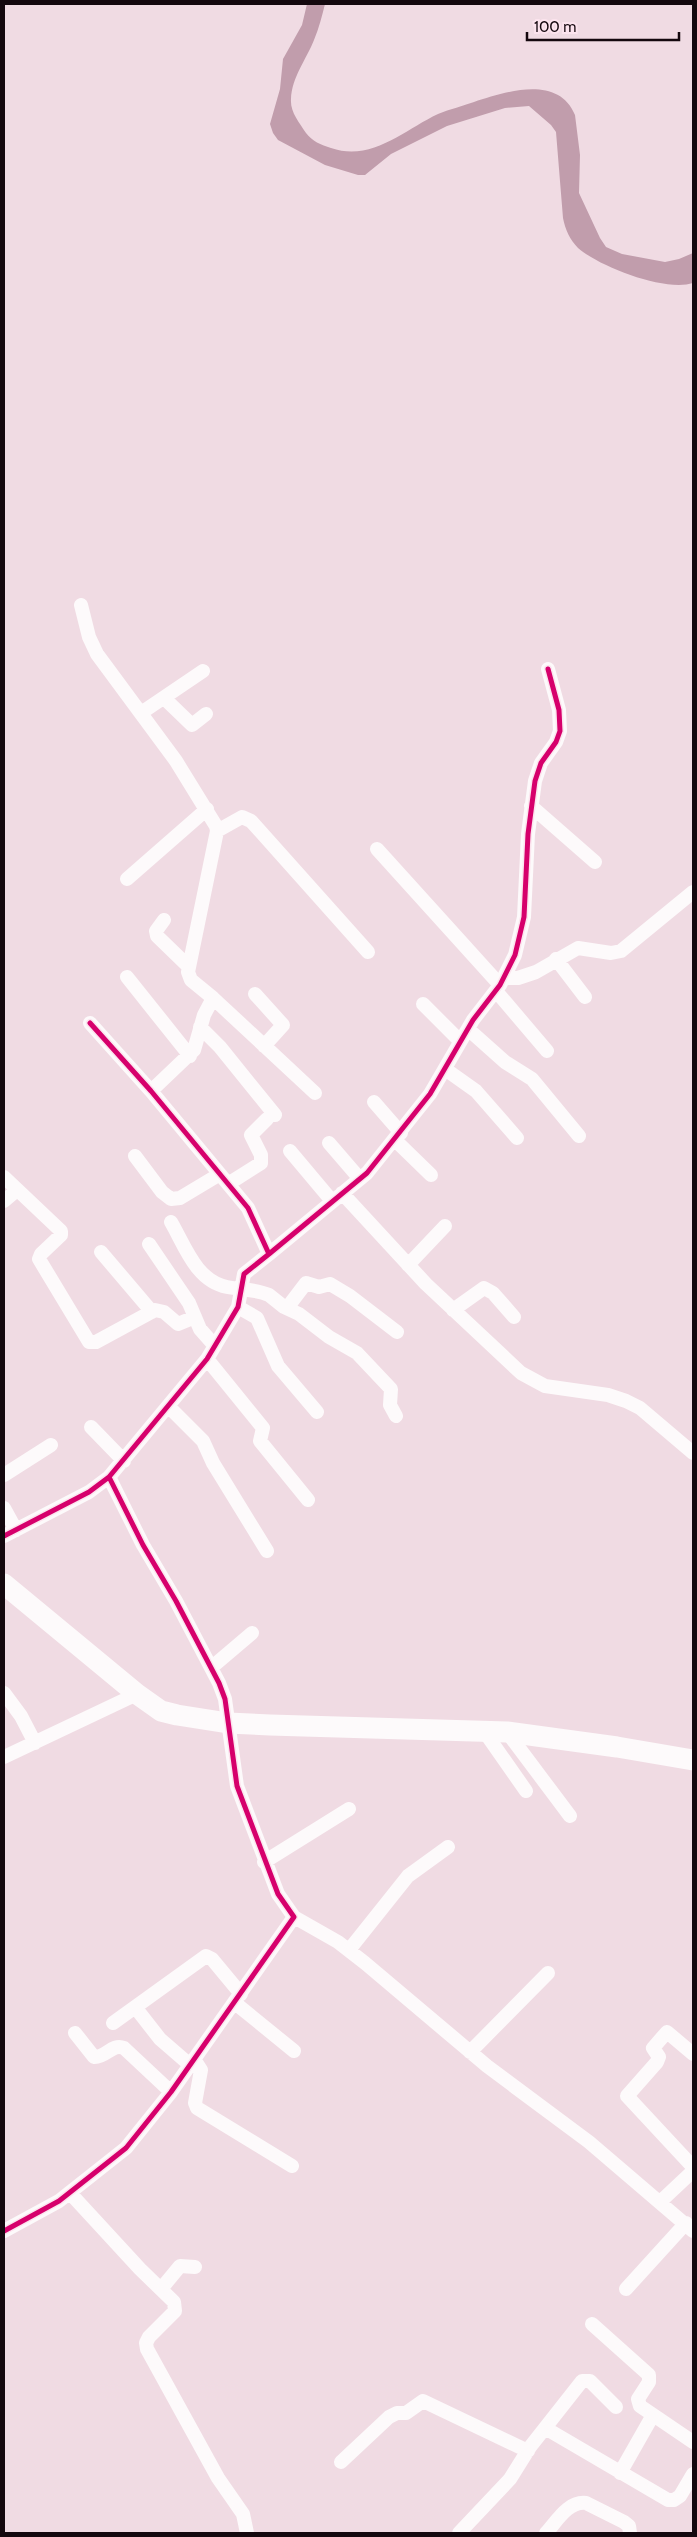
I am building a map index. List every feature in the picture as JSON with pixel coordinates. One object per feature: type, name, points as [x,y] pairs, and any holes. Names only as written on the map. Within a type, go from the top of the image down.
[{"type":"highway","points":[[4,1584],[137,1694],[161,1711],[228,1723],[507,1732],[693,1760]]},
{"type":"street","points":[[81,605],[89,637],[97,654],[111,676],[141,713],[207,809],[217,831],[188,967],[188,977],[315,1093]]},
{"type":"street","points":[[4,1536],[89,1492],[109,1477],[124,1461],[207,1359],[238,1307],[241,1282],[248,1269],[269,1254],[360,1178],[398,1136],[430,1094],[460,1041],[500,985],[515,955],[524,918],[526,860],[531,806],[537,770],[556,742],[560,731],[559,710],[548,670]]},
{"type":"street","points":[[141,713],[203,671]]},
{"type":"street","points":[[164,698],[192,725],[206,714]]},
{"type":"street","points":[[531,806],[595,862]]},
{"type":"street","points":[[127,879],[207,809]]},
{"type":"street","points":[[217,831],[242,817],[252,821],[368,952]]},
{"type":"street","points":[[377,849],[500,985],[547,1051]]},
{"type":"street","points":[[500,985],[527,976],[578,948],[611,953],[621,951],[693,892]]},
{"type":"street","points":[[164,920],[156,931],[157,936],[188,967]]},
{"type":"street","points":[[556,959],[585,996]]},
{"type":"street","points":[[127,976],[190,1056]]},
{"type":"street","points":[[255,994],[283,1025],[264,1046]]},
{"type":"street","points":[[151,1091],[190,1056],[212,998]]},
{"type":"street","points":[[424,1004],[460,1041]]},
{"type":"street","points":[[90,1023],[151,1091],[248,1208],[269,1254]]},
{"type":"street","points":[[135,1156],[162,1192],[170,1199],[180,1198],[261,1163],[261,1155],[251,1135],[271,1117],[220,1047],[200,1027]]},
{"type":"street","points":[[468,1029],[505,1062],[532,1078],[579,1136]]},
{"type":"street","points":[[445,1069],[476,1091],[517,1138]]},
{"type":"street","points":[[374,1102],[398,1136],[431,1175]]},
{"type":"street","points":[[329,1143],[360,1178]]},
{"type":"street","points":[[290,1151],[453,1310],[533,1381],[545,1386],[608,1395],[626,1401],[647,1413],[693,1453]]},
{"type":"street","points":[[4,1177],[17,1190],[28,1197],[61,1231],[61,1236],[39,1259],[89,1342],[96,1342],[159,1310],[178,1324],[195,1317]]},
{"type":"street","points":[[4,1201],[17,1190]]},
{"type":"street","points":[[171,1222],[188,1256],[202,1272],[218,1284],[261,1292],[299,1314],[367,1362],[391,1389],[390,1405],[396,1416]]},
{"type":"street","points":[[408,1266],[445,1226]]},
{"type":"street","points":[[149,1244],[189,1303],[200,1329],[215,1346]]},
{"type":"street","points":[[101,1252],[152,1312]]},
{"type":"street","points":[[287,1308],[306,1283],[319,1287],[330,1284],[350,1296],[397,1332]]},
{"type":"street","points":[[453,1310],[484,1288],[493,1293],[514,1317]]},
{"type":"street","points":[[238,1307],[258,1318],[278,1366],[317,1412]]},
{"type":"street","points":[[207,1359],[263,1428],[260,1441],[308,1500]]},
{"type":"street","points":[[169,1407],[203,1442],[267,1551]]},
{"type":"street","points":[[91,1428],[124,1461]]},
{"type":"street","points":[[4,1476],[52,1445]]},
{"type":"street","points":[[109,1477],[143,1545],[212,1667],[225,1699],[237,1786],[264,1862],[278,1894],[294,1917],[348,1950],[470,2052],[589,2142],[690,2227],[626,2289]]},
{"type":"street","points":[[4,1508],[16,1530]]},
{"type":"street","points":[[212,1667],[252,1633]]},
{"type":"street","points":[[4,1693],[21,1716],[35,1743]]},
{"type":"street","points":[[4,1757],[137,1694]]},
{"type":"street","points":[[484,1731],[526,1791]]},
{"type":"street","points":[[507,1732],[570,1816]]},
{"type":"street","points":[[264,1862],[349,1809]]},
{"type":"street","points":[[348,1950],[408,1876],[448,1847]]},
{"type":"street","points":[[4,2230],[70,2193],[126,2148],[171,2092],[294,1917]]},
{"type":"street","points":[[113,2023],[206,1956],[212,1959],[238,1999],[294,2051]]},
{"type":"street","points":[[470,2052],[548,1973]]},
{"type":"street","points":[[135,2007],[160,2039],[201,2070],[195,2103],[197,2108],[292,2166]]},
{"type":"street","points":[[660,2202],[693,2169],[627,2096],[659,2060],[653,2048],[667,2032],[671,2033],[693,2054]]},
{"type":"street","points":[[75,2034],[94,2057],[100,2057],[116,2047],[124,2048],[171,2092]]},
{"type":"street","points":[[70,2193],[176,2306],[174,2311],[148,2338],[146,2342],[147,2350],[218,2478],[244,2514],[247,2533]]},
{"type":"street","points":[[161,2289],[180,2266],[195,2267]]},
{"type":"street","points":[[592,2324],[648,2375],[649,2382],[637,2403],[693,2442]]},
{"type":"street","points":[[459,2533],[510,2478],[545,2428],[582,2381],[590,2381],[616,2406]]},
{"type":"street","points":[[341,2462],[389,2417],[397,2413],[406,2413],[423,2401],[528,2451]]},
{"type":"street","points":[[620,2473],[653,2415]]},
{"type":"street","points":[[545,2428],[668,2500],[674,2500],[688,2485],[693,2474]]},
{"type":"street","points":[[546,2533],[571,2505],[580,2502],[586,2503],[624,2522],[629,2526],[630,2533]]},
{"type":"shaded area","points":[[307,4],[325,4],[316,36],[292,91],[291,104],[293,113],[308,136],[320,144],[331,148],[360,151],[374,148],[387,142],[438,114],[500,94],[530,89],[544,90],[556,94],[567,102],[575,115],[580,155],[579,193],[606,247],[622,254],[665,262],[693,253],[693,283],[681,285],[666,284],[633,276],[601,263],[578,248],[568,234],[563,218],[556,132],[551,125],[529,106],[505,108],[447,126],[391,154],[365,175],[358,175],[325,165],[278,140],[270,124],[280,89],[283,59],[302,25]]},
{"type":"cycle path","points":[[269,1254],[367,1173],[430,1094],[473,1020],[500,985],[515,955],[524,917],[528,834],[535,781],[541,763],[556,742],[560,731],[559,710],[548,669]]},
{"type":"cycle path","points":[[4,1536],[89,1492],[109,1477],[207,1359],[238,1307],[244,1274],[269,1254],[248,1208],[151,1091],[90,1023]]},
{"type":"cycle path","points":[[4,2231],[59,2201],[126,2148],[171,2092],[294,1917],[278,1894],[237,1786],[225,1699],[219,1683],[176,1601],[143,1545],[109,1477]]}]
